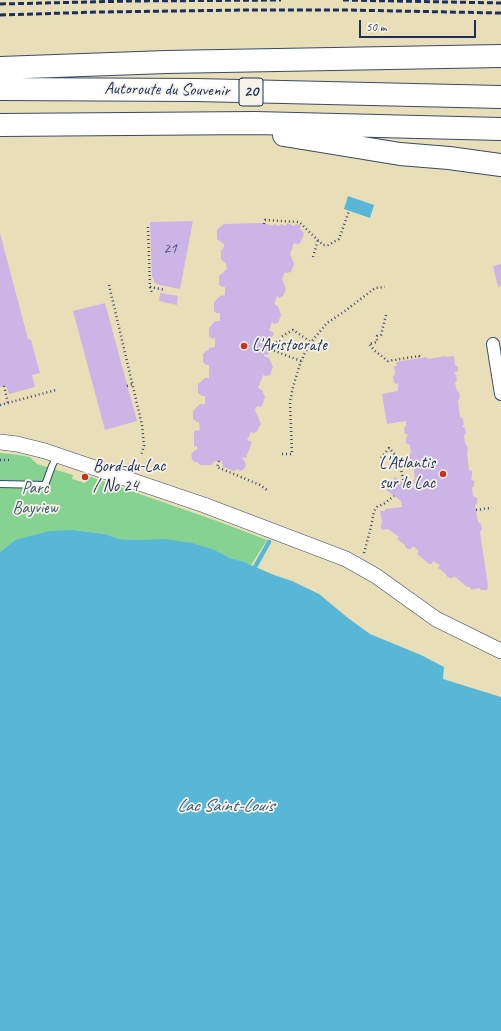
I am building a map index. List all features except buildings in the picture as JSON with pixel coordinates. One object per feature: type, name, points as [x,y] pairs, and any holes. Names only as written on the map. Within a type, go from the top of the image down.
[{"type":"highway","points":[[0,68],[174,61],[501,56]]},
{"type":"highway","name":"Autoroute du Souvenir","points":[[0,89],[196,90],[501,97]]},
{"type":"highway","name":"Autoroute du Souvenir","points":[[0,124],[263,124],[501,129]]},
{"type":"highway","points":[[209,124],[400,154],[449,158],[501,165]]},
{"type":"street","points":[[493,344],[501,394]]},
{"type":"street","points":[[0,442],[26,446],[57,455],[204,505],[346,560],[376,576],[436,619],[501,651]]},
{"type":"lane","points":[[0,484],[45,485],[57,455]]},
{"type":"path","points":[[264,224],[265,220],[299,222],[323,245],[328,245],[339,239],[349,211]]},
{"type":"path","points":[[148,227],[150,287],[152,293]]},
{"type":"path","points":[[313,257],[318,240]]},
{"type":"path","points":[[109,285],[143,431],[144,446],[141,456]]},
{"type":"path","points":[[150,287],[165,290]]},
{"type":"path","points":[[282,454],[292,454],[290,402],[293,387],[308,346],[326,323],[345,311],[375,288],[384,287]]},
{"type":"path","points":[[386,315],[381,335],[377,336],[377,342],[369,344],[375,351],[388,361],[419,356],[420,358]]},
{"type":"path","points":[[302,361],[272,350],[281,337],[293,330],[311,342]]},
{"type":"path","points":[[127,386],[133,384]]},
{"type":"path","points":[[4,386],[8,404]]},
{"type":"path","points":[[0,405],[56,390]]},
{"type":"path","points":[[381,458],[390,448],[399,459],[404,484]]},
{"type":"path","points":[[219,461],[217,467],[260,485],[267,490]]},
{"type":"path","points":[[384,480],[390,484]]},
{"type":"path","points":[[364,555],[374,511],[377,507],[394,496]]},
{"type":"path","points":[[476,510],[489,508]]},
{"type":"green space","name":"Parc Bayview","points":[[0,453],[30,457],[37,464],[73,475],[72,479],[85,483],[88,476],[267,540],[251,565],[230,558],[215,550],[139,540],[119,539],[105,534],[73,530],[15,540],[0,552]]},
{"type":"water","points":[[348,196],[374,205],[370,218],[344,209]]},
{"type":"water","name":"Lac Saint-Louis","points":[[73,530],[105,534],[119,539],[164,539],[192,543],[215,550],[230,558],[292,581],[319,594],[370,634],[421,655],[444,667],[443,679],[501,697],[501,1031],[0,1031],[0,552],[15,540],[50,531]]},
{"type":"waterway","points":[[255,567],[269,542]]},
{"type":"railway","points":[[0,4],[281,0]]},
{"type":"railway","points":[[343,0],[501,3]]},
{"type":"railway","points":[[0,15],[247,10],[501,13]]},
{"type":"place","name":"L'Aristocrate","points":[[244,346]]},
{"type":"place","name":"L'Atlantis sur le Lac","points":[[443,474]]},
{"type":"place","name":"Bord-du-Lac / No 24","points":[[85,477]]}]
